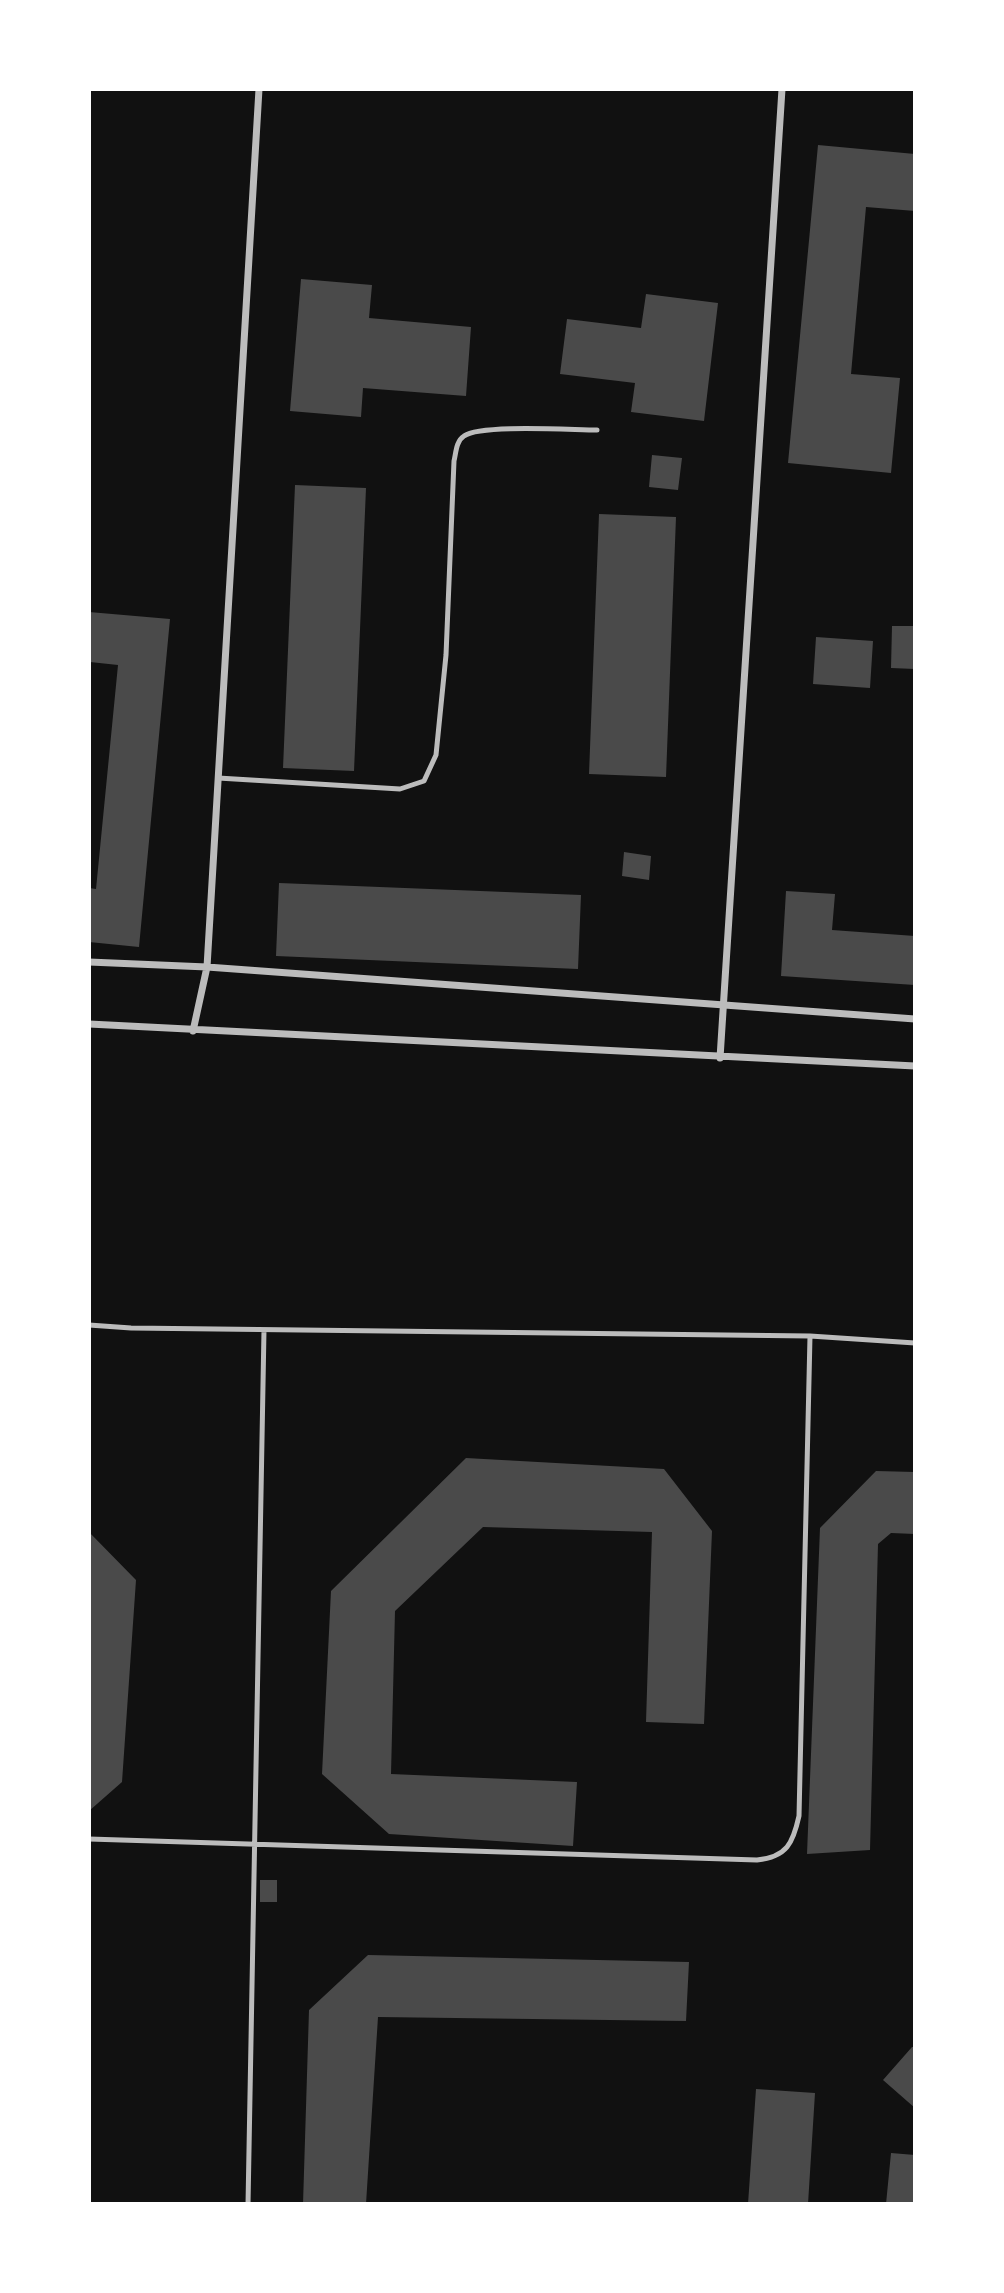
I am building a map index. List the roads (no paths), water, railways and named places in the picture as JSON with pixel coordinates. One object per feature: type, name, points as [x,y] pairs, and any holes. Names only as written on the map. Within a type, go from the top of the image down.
[{"type":"street","points":[[193,1031],[207,967],[259,89]]},
{"type":"street","points":[[720,1058],[782,89]]},
{"type":"street","points":[[89,962],[207,967],[915,1019]]},
{"type":"street","points":[[89,1024],[915,1066]]},
{"type":"lane","points":[[218,778],[400,789],[424,781],[436,755],[446,655],[454,461],[460,440],[464,435],[484,430],[597,430]]},
{"type":"lane","points":[[89,1325],[810,1336],[915,1343]]},
{"type":"lane","points":[[248,2204],[264,1329]]},
{"type":"lane","points":[[89,1839],[757,1860],[786,1852],[794,1839],[799,1816],[810,1336]]}]
